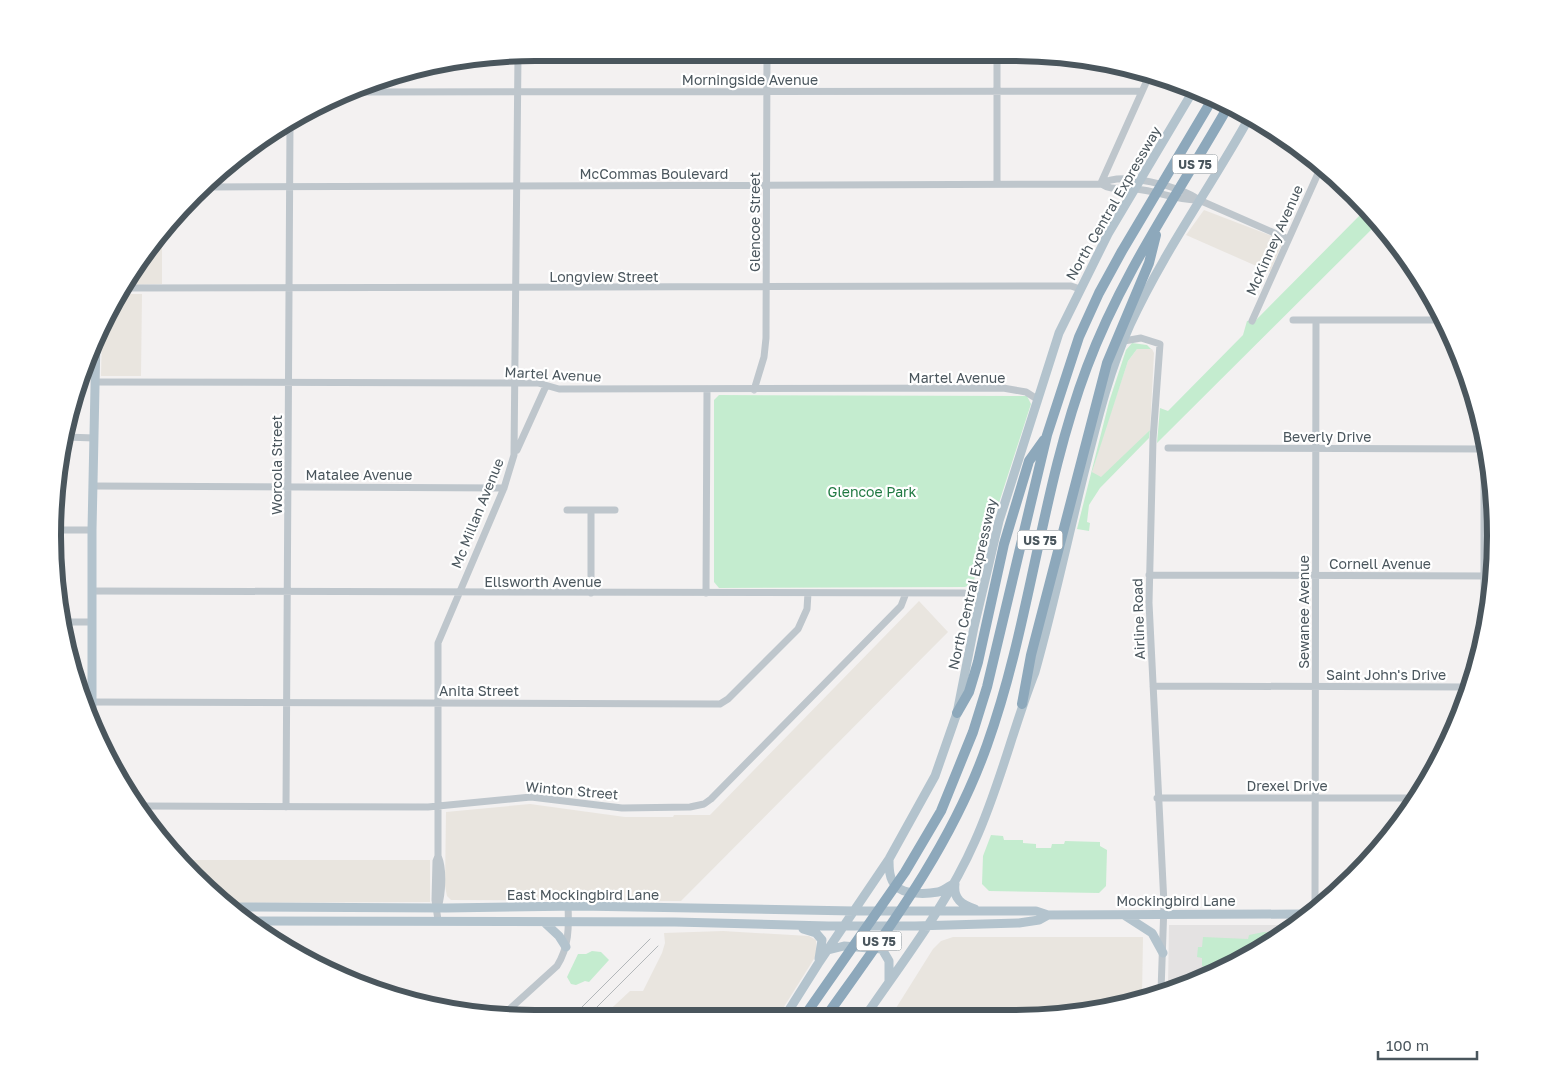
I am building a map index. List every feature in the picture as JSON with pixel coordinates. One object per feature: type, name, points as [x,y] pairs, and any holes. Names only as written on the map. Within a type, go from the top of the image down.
[{"type":"highway","name":"US 75","points":[[810,1010],[906,872],[941,811],[955,778],[987,687],[1047,435],[1079,337],[1099,293],[1209,104]]},
{"type":"highway","name":"US 75","points":[[831,1010],[920,883],[947,836],[972,783],[1001,700],[1063,444],[1080,386],[1112,308],[1225,111]]},
{"type":"highway","points":[[1022,704],[1031,655],[1106,363],[1149,263],[1160,223]]},
{"type":"highway","points":[[957,713],[969,692],[974,677],[1004,544],[1029,461],[1047,435]]},
{"type":"main road","name":"North Central Expressway","points":[[789,1010],[818,964],[832,949],[859,911],[935,776],[957,713],[998,522],[1059,332],[1080,289],[1135,189],[1145,181],[1191,96]]},
{"type":"main road","points":[[869,1010],[955,883],[975,842],[1000,780],[1022,704],[1040,655],[1091,444],[1130,325],[1199,200],[1246,123]]},
{"type":"main road","points":[[92,702],[92,530],[96,358]]},
{"type":"main road","points":[[889,859],[890,875],[895,886],[901,890],[908,892],[939,892],[955,883]]},
{"type":"main road","points":[[955,883],[954,891],[960,902],[985,912]]},
{"type":"main road","points":[[629,906],[629,922]]},
{"type":"main road","name":"East Mockingbird Lane","points":[[241,907],[513,908],[629,906],[936,911]]},
{"type":"main road","points":[[248,907],[248,913]]},
{"type":"main road","points":[[334,908],[334,920]]},
{"type":"main road","points":[[513,908],[513,921]]},
{"type":"main road","points":[[728,908],[728,923]]},
{"type":"main road","name":"Mockingbird Lane","points":[[936,911],[1036,911],[1048,915],[1298,914]]},
{"type":"main road","points":[[1124,914],[1152,933],[1163,952]]},
{"type":"main road","name":"Mockingbird Lane","points":[[927,926],[1019,923],[1038,920],[1048,915]]},
{"type":"main road","name":"East Mockingbird Lane","points":[[258,920],[728,923],[849,927],[927,926]]},
{"type":"main road","points":[[544,922],[559,936],[566,947]]},
{"type":"main road","points":[[786,926],[812,932],[819,936],[822,945],[818,964]]},
{"type":"main road","points":[[832,949],[861,946],[882,949],[887,953],[890,969],[888,983]]},
{"type":"street","name":"Glencoe Street","points":[[754,390],[765,348],[766,61]]},
{"type":"street","points":[[997,61],[997,184]]},
{"type":"street","name":"Mc Millan Avenue","points":[[438,920],[435,890],[436,861],[438,856],[438,643],[504,488],[514,455],[518,62]]},
{"type":"street","points":[[1101,184],[1147,81]]},
{"type":"street","name":"Morningside Avenue","points":[[367,92],[1142,91]]},
{"type":"street","name":"Worcola Street","points":[[286,807],[290,130]]},
{"type":"street","name":"McKinney Avenue","points":[[1252,321],[1318,173]]},
{"type":"street","name":"McCommas Boulevard","points":[[1101,184],[1108,179],[1145,181],[1191,194],[1199,200],[1288,239]]},
{"type":"street","name":"McCommas Boulevard","points":[[214,187],[1101,184],[1107,188],[1135,189],[1186,201],[1199,200]]},
{"type":"street","name":"Longview Street","points":[[131,288],[517,289],[1071,286],[1080,289]]},
{"type":"street","points":[[1293,320],[1435,320]]},
{"type":"street","name":"Sewanee Avenue","points":[[1315,900],[1316,320]]},
{"type":"street","name":"Airline Road","points":[[1130,325],[1141,338],[1160,344],[1153,439],[1149,575],[1163,914],[1161,986]]},
{"type":"street","points":[[1124,341],[1141,338]]},
{"type":"street","name":"Martel Avenue","points":[[95,382],[538,383],[559,389],[707,390],[1003,388],[1026,392],[1037,399]]},
{"type":"street","points":[[514,455],[546,386]]},
{"type":"street","points":[[706,593],[707,390]]},
{"type":"street","points":[[71,437],[94,438]]},
{"type":"street","name":"Beverly Drive","points":[[1168,448],[1479,449]]},
{"type":"street","name":"Matalee Avenue","points":[[93,486],[504,488]]},
{"type":"street","points":[[567,510],[615,510]]},
{"type":"street","points":[[591,510],[591,593]]},
{"type":"street","points":[[61,530],[92,530]]},
{"type":"street","name":"Cornell Avenue","points":[[1149,575],[1485,576]]},
{"type":"street","name":"Ellsworth Avenue","points":[[92,592],[964,593]]},
{"type":"street","name":"Anita Street","points":[[92,702],[720,704],[728,699],[798,629],[807,609],[808,593]]},
{"type":"street","name":"Winton Street","points":[[146,806],[437,806],[531,797],[622,808],[690,807],[704,804],[901,606],[906,593]]},
{"type":"street","points":[[69,622],[92,622]]},
{"type":"street","name":"Saint John's Drive","points":[[1153,686],[1462,687]]},
{"type":"street","name":"Drexel Drive","points":[[1158,798],[1408,798]]},
{"type":"street","points":[[509,1009],[557,966],[566,947],[569,922],[568,906]]},
{"type":"shaded area","points":[[1204,210],[1280,239],[1283,242],[1270,272],[1186,235]]},
{"type":"shaded area","points":[[162,243],[162,284],[133,285]]},
{"type":"shaded area","points":[[127,294],[142,294],[141,376],[101,376],[102,344],[110,326]]},
{"type":"shaded area","points":[[1137,349],[1152,349],[1154,353],[1150,430],[1107,474],[1101,478],[1097,477],[1092,472],[1103,436],[1128,361]]},
{"type":"shaded area","points":[[919,601],[948,632],[681,901],[451,900],[447,896],[445,886],[446,812],[530,804],[625,817],[710,815]]},
{"type":"shaded area","points":[[190,860],[430,860],[430,902],[236,903]]},
{"type":"shaded area","points":[[1169,925],[1283,925],[1222,961],[1168,984]]},
{"type":"shaded area","points":[[723,931],[809,936],[816,940],[817,954],[782,1010],[610,1010],[630,991],[643,991],[662,953],[665,943],[664,933]]},
{"type":"shaded area","points":[[953,937],[1143,937],[1142,992],[1105,1001],[1044,1009],[895,1010],[933,949],[941,941]]},
{"type":"green space","points":[[1361,214],[1373,228],[1157,443],[1160,408],[1168,411],[1243,335],[1247,321],[1256,320]]},
{"type":"green space","points":[[1132,343],[1147,345],[1151,349],[1137,349],[1128,361],[1092,472],[1101,477],[1150,430],[1149,438],[1100,488],[1089,505],[1087,522],[1090,523],[1089,531],[1077,529],[1109,402],[1126,350]]},
{"type":"green space","name":"Glencoe Park","points":[[719,395],[1027,396],[1031,404],[973,583],[965,587],[719,588],[714,582],[714,400]]},
{"type":"green space","points":[[991,835],[1003,836],[1004,840],[1023,840],[1023,843],[1036,844],[1036,848],[1051,848],[1052,844],[1064,844],[1065,841],[1100,842],[1100,846],[1107,850],[1106,886],[1099,893],[989,891],[982,884],[983,856]]},
{"type":"green space","points":[[1272,933],[1207,968],[1202,966],[1202,958],[1197,957],[1198,947],[1202,947],[1203,937],[1248,939],[1249,935]]},
{"type":"green space","points":[[592,951],[601,952],[609,960],[589,982],[585,981],[576,985],[571,984],[567,977],[578,954],[586,954]]},
{"type":"tram line","points":[[579,1010],[650,939]]},
{"type":"tram line","points":[[594,1010],[658,946]]}]
